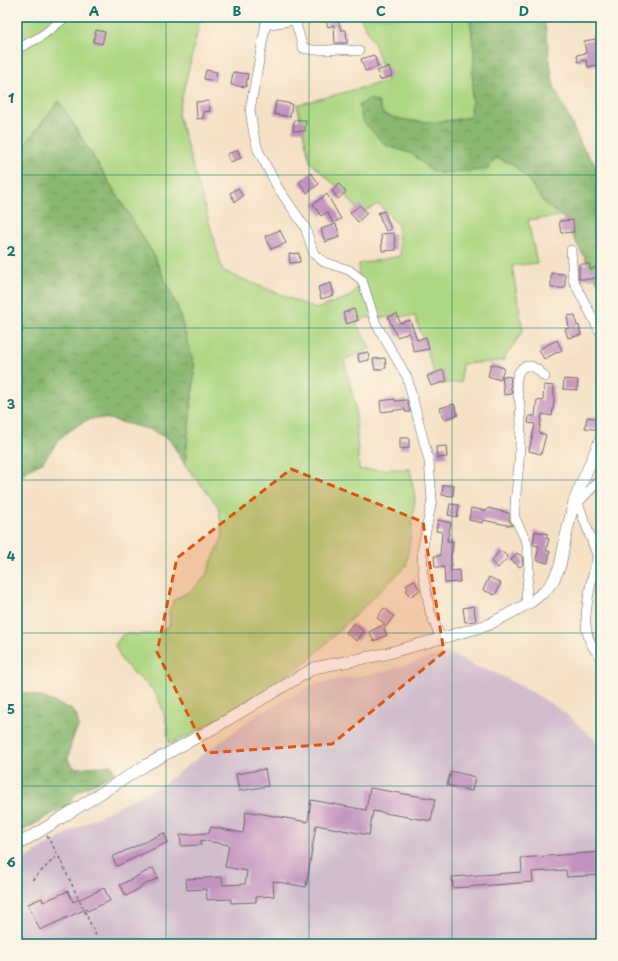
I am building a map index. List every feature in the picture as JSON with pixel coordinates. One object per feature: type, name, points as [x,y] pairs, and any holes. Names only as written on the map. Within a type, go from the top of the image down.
[{"type":"street","points":[[17,49],[40,37],[64,17]]},
{"type":"street","points":[[359,51],[339,49],[312,50],[304,48],[295,20],[266,21],[250,110],[258,150],[278,188],[305,227],[314,254],[324,262],[349,270],[362,280],[376,324],[407,377],[429,461],[432,500],[422,551],[423,573],[430,612],[441,639]]},
{"type":"street","points":[[571,250],[573,280],[601,334]]},
{"type":"street","points":[[527,604],[526,596],[530,569],[528,543],[515,518],[515,496],[519,463],[521,423],[520,405],[516,383],[518,373],[526,366],[531,366],[537,369],[545,377]]},
{"type":"street","points":[[17,845],[146,765],[214,728],[314,668],[385,654],[488,625],[527,604],[545,591],[553,581],[560,566],[565,540],[576,502],[601,438]]},
{"type":"street","points":[[576,502],[601,478]]},
{"type":"street","points":[[576,502],[599,551],[591,582],[585,624],[589,642],[601,657]]},
{"type":"path","points":[[50,839],[100,944]]},
{"type":"path","points":[[32,880],[58,855]]},
{"type":"highlighted area","points":[[291,469],[423,522],[444,652],[332,744],[207,753],[157,652],[177,558]]},
{"type":"shaded area","points":[[447,652],[476,667],[498,674],[532,692],[564,712],[601,745],[601,944],[17,944],[17,864],[76,828],[163,784],[255,716],[311,686],[333,680],[384,672]]},
{"type":"green space","points":[[17,17],[201,17],[178,114],[223,271],[316,309],[349,297],[357,288],[359,264],[400,256],[398,225],[379,204],[360,213],[345,194],[310,162],[297,105],[387,81],[375,45],[360,17],[470,17],[474,54],[471,117],[438,122],[405,120],[383,114],[378,102],[385,145],[413,154],[429,169],[440,173],[464,171],[496,158],[511,163],[527,178],[545,204],[562,216],[528,220],[537,263],[512,266],[523,331],[502,361],[462,364],[461,382],[438,384],[415,316],[365,318],[356,323],[370,348],[344,360],[355,404],[359,470],[410,469],[415,498],[406,566],[316,653],[293,673],[254,698],[188,736],[169,743],[165,718],[159,700],[148,686],[123,662],[115,645],[123,634],[153,633],[165,629],[170,625],[169,612],[174,600],[192,590],[205,577],[223,536],[218,506],[185,465],[195,367],[177,306],[152,252],[59,101],[17,154]]},
{"type":"green space","points":[[470,17],[544,17],[553,84],[582,146],[601,173],[601,288],[562,216],[545,204],[527,178],[511,163],[496,158],[487,170],[440,173],[429,169],[413,154],[385,145],[362,120],[359,105],[370,99],[378,102],[383,114],[405,120],[437,122],[471,117],[474,54]]},
{"type":"green space","points":[[59,101],[152,252],[177,306],[195,367],[185,465],[169,439],[151,430],[110,419],[95,418],[83,422],[62,436],[42,463],[28,470],[17,479],[17,154]]},
{"type":"green space","points":[[17,693],[27,693],[44,698],[70,709],[76,714],[79,725],[71,743],[68,760],[75,768],[112,765],[115,773],[77,792],[68,805],[20,832],[17,830]]},
{"type":"building","points":[[325,17],[337,17],[341,30],[346,30],[347,43],[335,43],[334,25],[328,27]]},
{"type":"building","points":[[96,30],[105,32],[102,44],[93,42]]},
{"type":"building","points":[[596,39],[598,52],[601,52],[601,64],[588,67],[586,60],[578,62],[577,55],[586,53],[584,41]]},
{"type":"building","points":[[374,55],[378,67],[365,71],[361,59]]},
{"type":"building","points":[[389,67],[392,76],[380,80],[377,71]]},
{"type":"building","points":[[206,70],[217,72],[215,81],[204,79]]},
{"type":"building","points":[[233,72],[248,74],[246,87],[231,85]]},
{"type":"building","points":[[209,101],[210,111],[203,112],[203,118],[197,119],[196,102]]},
{"type":"building","points":[[276,101],[292,104],[290,117],[274,114]]},
{"type":"building","points":[[294,120],[306,120],[305,131],[293,131]]},
{"type":"building","points":[[238,150],[241,158],[230,162],[227,154]]},
{"type":"building","points":[[311,173],[319,184],[307,193],[299,182]]},
{"type":"building","points":[[339,184],[346,192],[338,199],[332,191]]},
{"type":"building","points":[[238,188],[243,196],[235,202],[230,193]]},
{"type":"building","points":[[327,194],[341,219],[333,223],[327,212],[321,216],[313,204]]},
{"type":"building","points":[[360,205],[367,213],[358,222],[350,213]]},
{"type":"building","points":[[384,211],[391,229],[386,231],[378,213]]},
{"type":"building","points":[[573,220],[574,232],[561,233],[559,221]]},
{"type":"building","points":[[336,224],[340,237],[325,242],[321,229]]},
{"type":"building","points":[[280,230],[286,243],[271,249],[265,236]]},
{"type":"building","points":[[394,233],[396,250],[382,251],[381,234]]},
{"type":"building","points":[[299,253],[300,262],[290,263],[289,254]]},
{"type":"building","points":[[579,264],[590,264],[590,270],[601,265],[601,275],[592,279],[579,279]]},
{"type":"building","points":[[551,273],[565,274],[565,288],[551,288]]},
{"type":"building","points":[[331,283],[334,295],[321,299],[318,287]]},
{"type":"building","points":[[354,309],[358,320],[347,324],[343,313]]},
{"type":"building","points":[[397,314],[400,323],[410,320],[417,340],[426,337],[429,349],[414,352],[409,333],[397,337],[388,317]]},
{"type":"building","points":[[575,315],[577,326],[579,325],[581,335],[568,338],[565,329],[569,328],[567,316]]},
{"type":"building","points":[[557,340],[562,350],[544,359],[539,349]]},
{"type":"building","points":[[368,352],[369,360],[359,362],[358,354]]},
{"type":"building","points":[[385,358],[386,368],[375,370],[373,359]]},
{"type":"building","points":[[491,364],[504,368],[500,380],[488,376]]},
{"type":"building","points":[[443,370],[447,381],[431,386],[427,376]]},
{"type":"building","points":[[502,376],[511,377],[510,384],[512,394],[504,395]]},
{"type":"building","points":[[564,379],[578,380],[577,390],[563,389]]},
{"type":"building","points":[[544,385],[554,386],[554,402],[552,416],[542,414],[539,433],[546,435],[541,454],[529,451],[535,424],[528,423],[529,416],[535,416],[537,400],[543,401]]},
{"type":"building","points":[[395,399],[395,401],[407,400],[410,412],[405,412],[405,409],[381,412],[380,401]]},
{"type":"building","points":[[454,404],[458,415],[444,419],[440,408]]},
{"type":"building","points":[[587,417],[601,419],[600,430],[585,428]]},
{"type":"building","points":[[400,438],[409,438],[409,448],[400,449]]},
{"type":"building","points":[[446,446],[447,457],[437,458],[436,447]]},
{"type":"building","points":[[443,485],[454,485],[453,496],[442,495]]},
{"type":"building","points":[[450,504],[459,505],[457,517],[448,515]]},
{"type":"building","points":[[471,508],[487,511],[488,508],[509,513],[509,520],[512,526],[483,520],[482,523],[469,520]]},
{"type":"building","points":[[438,520],[451,523],[447,541],[453,541],[451,571],[459,570],[460,582],[445,583],[444,567],[435,567],[434,556],[440,556],[442,532],[436,531]]},
{"type":"building","points":[[535,531],[548,534],[546,538],[549,539],[546,551],[550,551],[548,563],[536,560],[539,546],[533,545]]},
{"type":"building","points":[[500,550],[508,557],[498,568],[491,562]]},
{"type":"building","points":[[517,553],[522,556],[523,564],[520,567],[511,560]]},
{"type":"building","points":[[489,577],[501,583],[495,595],[483,590]]},
{"type":"building","points":[[414,580],[420,590],[410,597],[406,591],[408,589],[406,585]]},
{"type":"building","points":[[474,606],[476,621],[465,622],[463,608]]},
{"type":"building","points":[[384,608],[394,616],[384,629],[387,635],[374,641],[369,632],[385,624],[377,618]]},
{"type":"building","points":[[353,623],[364,631],[357,641],[346,633]]},
{"type":"building","points":[[265,769],[268,786],[239,791],[236,774]]},
{"type":"building","points":[[451,771],[475,777],[472,791],[447,785]]},
{"type":"building","points":[[370,788],[435,799],[431,821],[373,811],[369,835],[316,825],[306,887],[273,881],[274,896],[256,897],[256,902],[231,903],[231,899],[207,900],[206,889],[187,890],[186,879],[222,877],[223,885],[245,884],[247,871],[225,867],[229,845],[201,840],[201,845],[181,846],[180,835],[209,833],[211,827],[243,833],[246,811],[308,822],[311,800],[366,810]]},
{"type":"building","points":[[164,833],[168,842],[117,866],[112,857]]},
{"type":"building","points":[[601,852],[601,875],[567,877],[566,870],[532,872],[533,882],[453,888],[452,877],[522,872],[521,858]]},
{"type":"building","points":[[153,868],[158,878],[126,896],[120,885]]},
{"type":"building","points":[[104,888],[110,901],[87,911],[86,909],[40,930],[28,904],[42,898],[43,902],[68,891],[73,902]]}]
